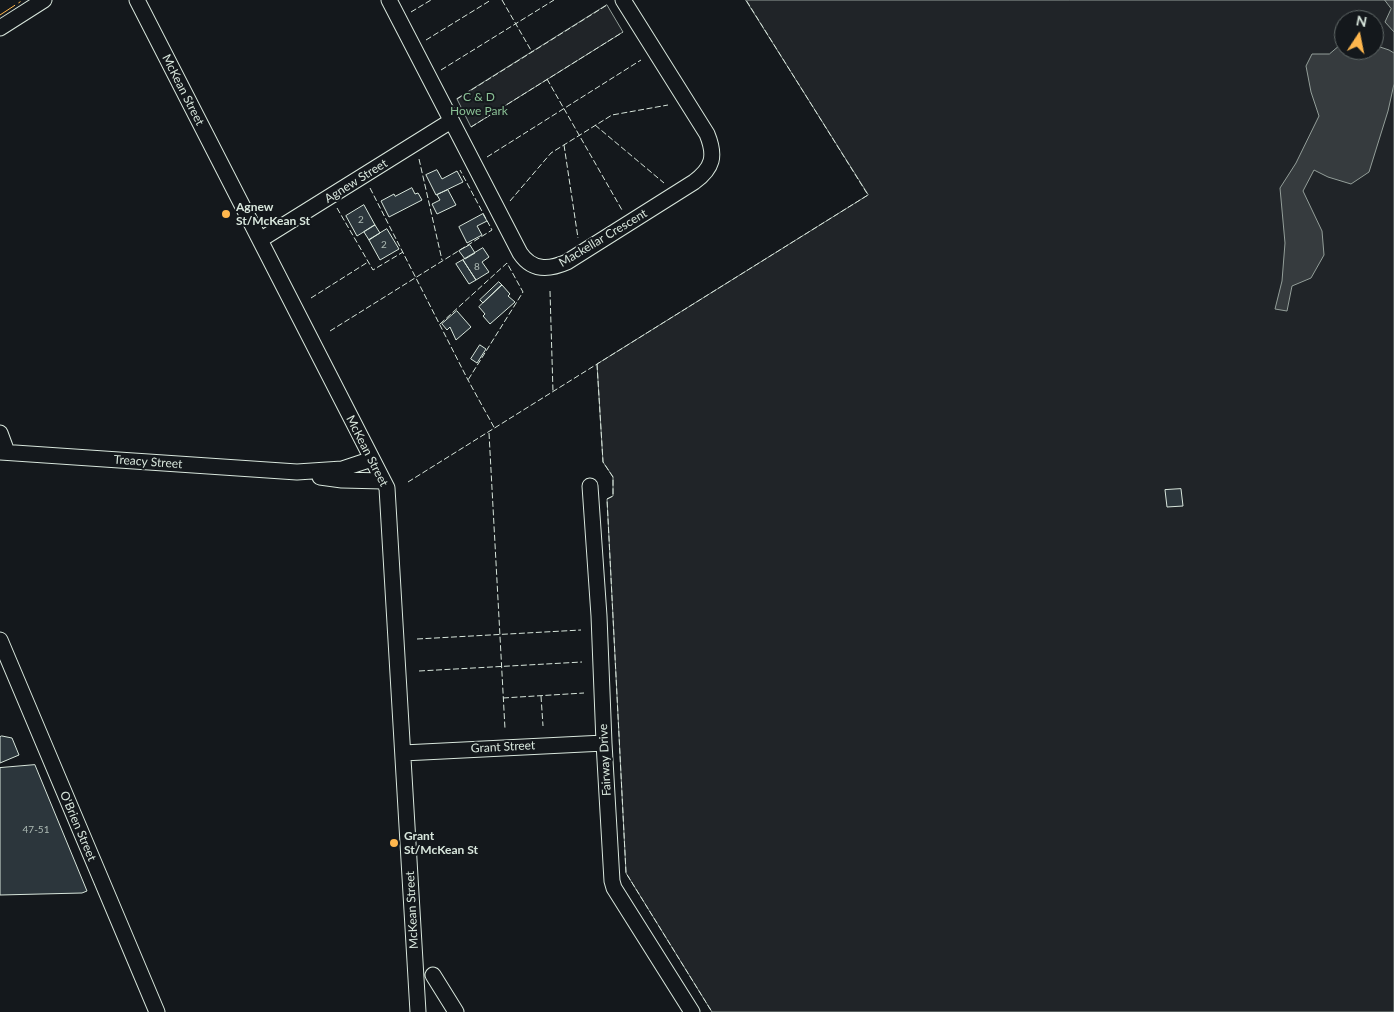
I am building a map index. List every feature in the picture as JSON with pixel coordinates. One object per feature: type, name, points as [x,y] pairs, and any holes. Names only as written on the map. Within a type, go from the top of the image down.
[{"type":"street","points":[[0,28],[44,0]]},
{"type":"street","name":"McKean Street","points":[[136,0],[388,493],[418,1012]]},
{"type":"street","name":"Mackellar Crescent","points":[[389,0],[520,253],[526,260],[541,268],[552,268],[567,262],[694,182],[708,170],[712,157],[710,143],[700,123],[623,0]]},
{"type":"street","name":"Agnew Street","points":[[260,240],[451,121]]},
{"type":"street","points":[[0,433],[3,452]]},
{"type":"street","name":"Treacy Street","points":[[3,452],[297,472],[342,480],[383,481]]},
{"type":"street","name":"Treacy Street","points":[[297,472],[342,469],[372,459]]},
{"type":"street","name":"Fairway Drive","points":[[590,486],[599,616],[612,881],[614,888],[692,1012]]},
{"type":"street","name":"O'Brien Street","points":[[0,640],[156,1012]]},
{"type":"street","name":"Grant Street","points":[[403,753],[604,742]]},
{"type":"street","points":[[433,975],[456,1012]]},
{"type":"green space","points":[[746,0],[1394,0],[1394,1012],[712,1012],[626,873],[607,499],[613,496],[613,477],[603,462],[597,364],[868,195]]},
{"type":"green space","name":"C & D Howe Park","points":[[607,5],[623,32],[471,127],[457,99]]},
{"type":"shaded area","points":[[1385,0],[1394,0],[1394,32],[1385,22],[1391,9]]},
{"type":"shaded area","points":[[1384,48],[1389,50],[1394,53],[1394,84],[1388,111],[1369,172],[1351,184],[1328,177],[1314,170],[1303,191],[1322,231],[1324,255],[1311,278],[1292,286],[1287,311],[1275,309],[1282,281],[1285,243],[1280,188],[1296,163],[1319,116],[1311,92],[1306,66],[1312,54],[1329,54],[1334,50],[1334,60],[1384,60]]},
{"type":"building","points":[[437,170],[442,179],[457,171],[463,182],[436,195],[426,175]]},
{"type":"building","points":[[412,188],[415,194],[418,193],[422,200],[389,217],[381,201]]},
{"type":"building","points":[[448,190],[456,205],[437,214],[432,204],[440,200],[437,195]]},
{"type":"building","points":[[364,205],[375,225],[357,236],[346,216]]},
{"type":"building","points":[[483,214],[487,221],[477,226],[482,235],[467,243],[459,227]]},
{"type":"building","points":[[375,225],[380,233],[369,240],[364,232]]},
{"type":"building","points":[[387,229],[399,249],[380,260],[369,240]]},
{"type":"building","points":[[470,245],[475,253],[465,259],[459,251]]},
{"type":"building","points":[[483,248],[489,257],[482,262],[489,272],[476,280],[463,260]]},
{"type":"building","points":[[463,260],[476,280],[469,284],[456,264]]},
{"type":"building","points":[[499,282],[502,285],[483,303],[480,300]]},
{"type":"building","points":[[502,285],[510,294],[508,296],[515,302],[490,324],[483,316],[485,314],[479,307]]},
{"type":"building","points":[[457,311],[471,327],[456,340],[450,327],[447,330],[442,324]]},
{"type":"building","points":[[480,345],[486,349],[477,363],[471,359]]},
{"type":"building","points":[[1181,489],[1183,506],[1167,507],[1165,490]]},
{"type":"building","points":[[0,737],[12,738],[19,755],[0,763]]},
{"type":"building","points":[[35,765],[87,891],[82,893],[0,895],[0,768]]},
{"type":"fence","points":[[411,12],[431,0]]},
{"type":"fence","points":[[426,40],[491,0]]},
{"type":"fence","points":[[502,0],[532,52]]},
{"type":"fence","points":[[441,70],[554,0]]},
{"type":"fence","points":[[408,482],[868,195],[746,0]]},
{"type":"fence","points":[[457,99],[607,5]]},
{"type":"fence","points":[[471,127],[623,32]]},
{"type":"fence","points":[[487,157],[641,60]]},
{"type":"fence","points":[[547,79],[622,210]]},
{"type":"fence","points":[[510,201],[551,153],[612,115],[668,105]]},
{"type":"fence","points":[[595,125],[664,183]]},
{"type":"fence","points":[[564,145],[578,238]]},
{"type":"fence","points":[[419,159],[442,260]]},
{"type":"fence","points":[[330,331],[492,230],[460,170]]},
{"type":"fence","points":[[370,188],[495,429]]},
{"type":"fence","points":[[337,208],[373,270],[403,252]]},
{"type":"fence","points":[[311,298],[368,262]]},
{"type":"fence","points":[[440,324],[507,263],[523,292],[468,380]]},
{"type":"fence","points":[[550,291],[553,392]]},
{"type":"fence","points":[[597,364],[603,462],[613,477],[613,496],[607,499],[626,873],[712,1012]]},
{"type":"fence","points":[[489,433],[505,729]]},
{"type":"fence","points":[[417,639],[581,630]]},
{"type":"fence","points":[[419,671],[582,662]]},
{"type":"fence","points":[[503,698],[584,693]]},
{"type":"fence","points":[[541,696],[543,726]]},
{"type":"power","points":[[0,15],[23,0]]},
{"type":"place","name":"Agnew St/McKean St","points":[[226,214]]},
{"type":"place","name":"Grant St/McKean St","points":[[394,843]]}]
